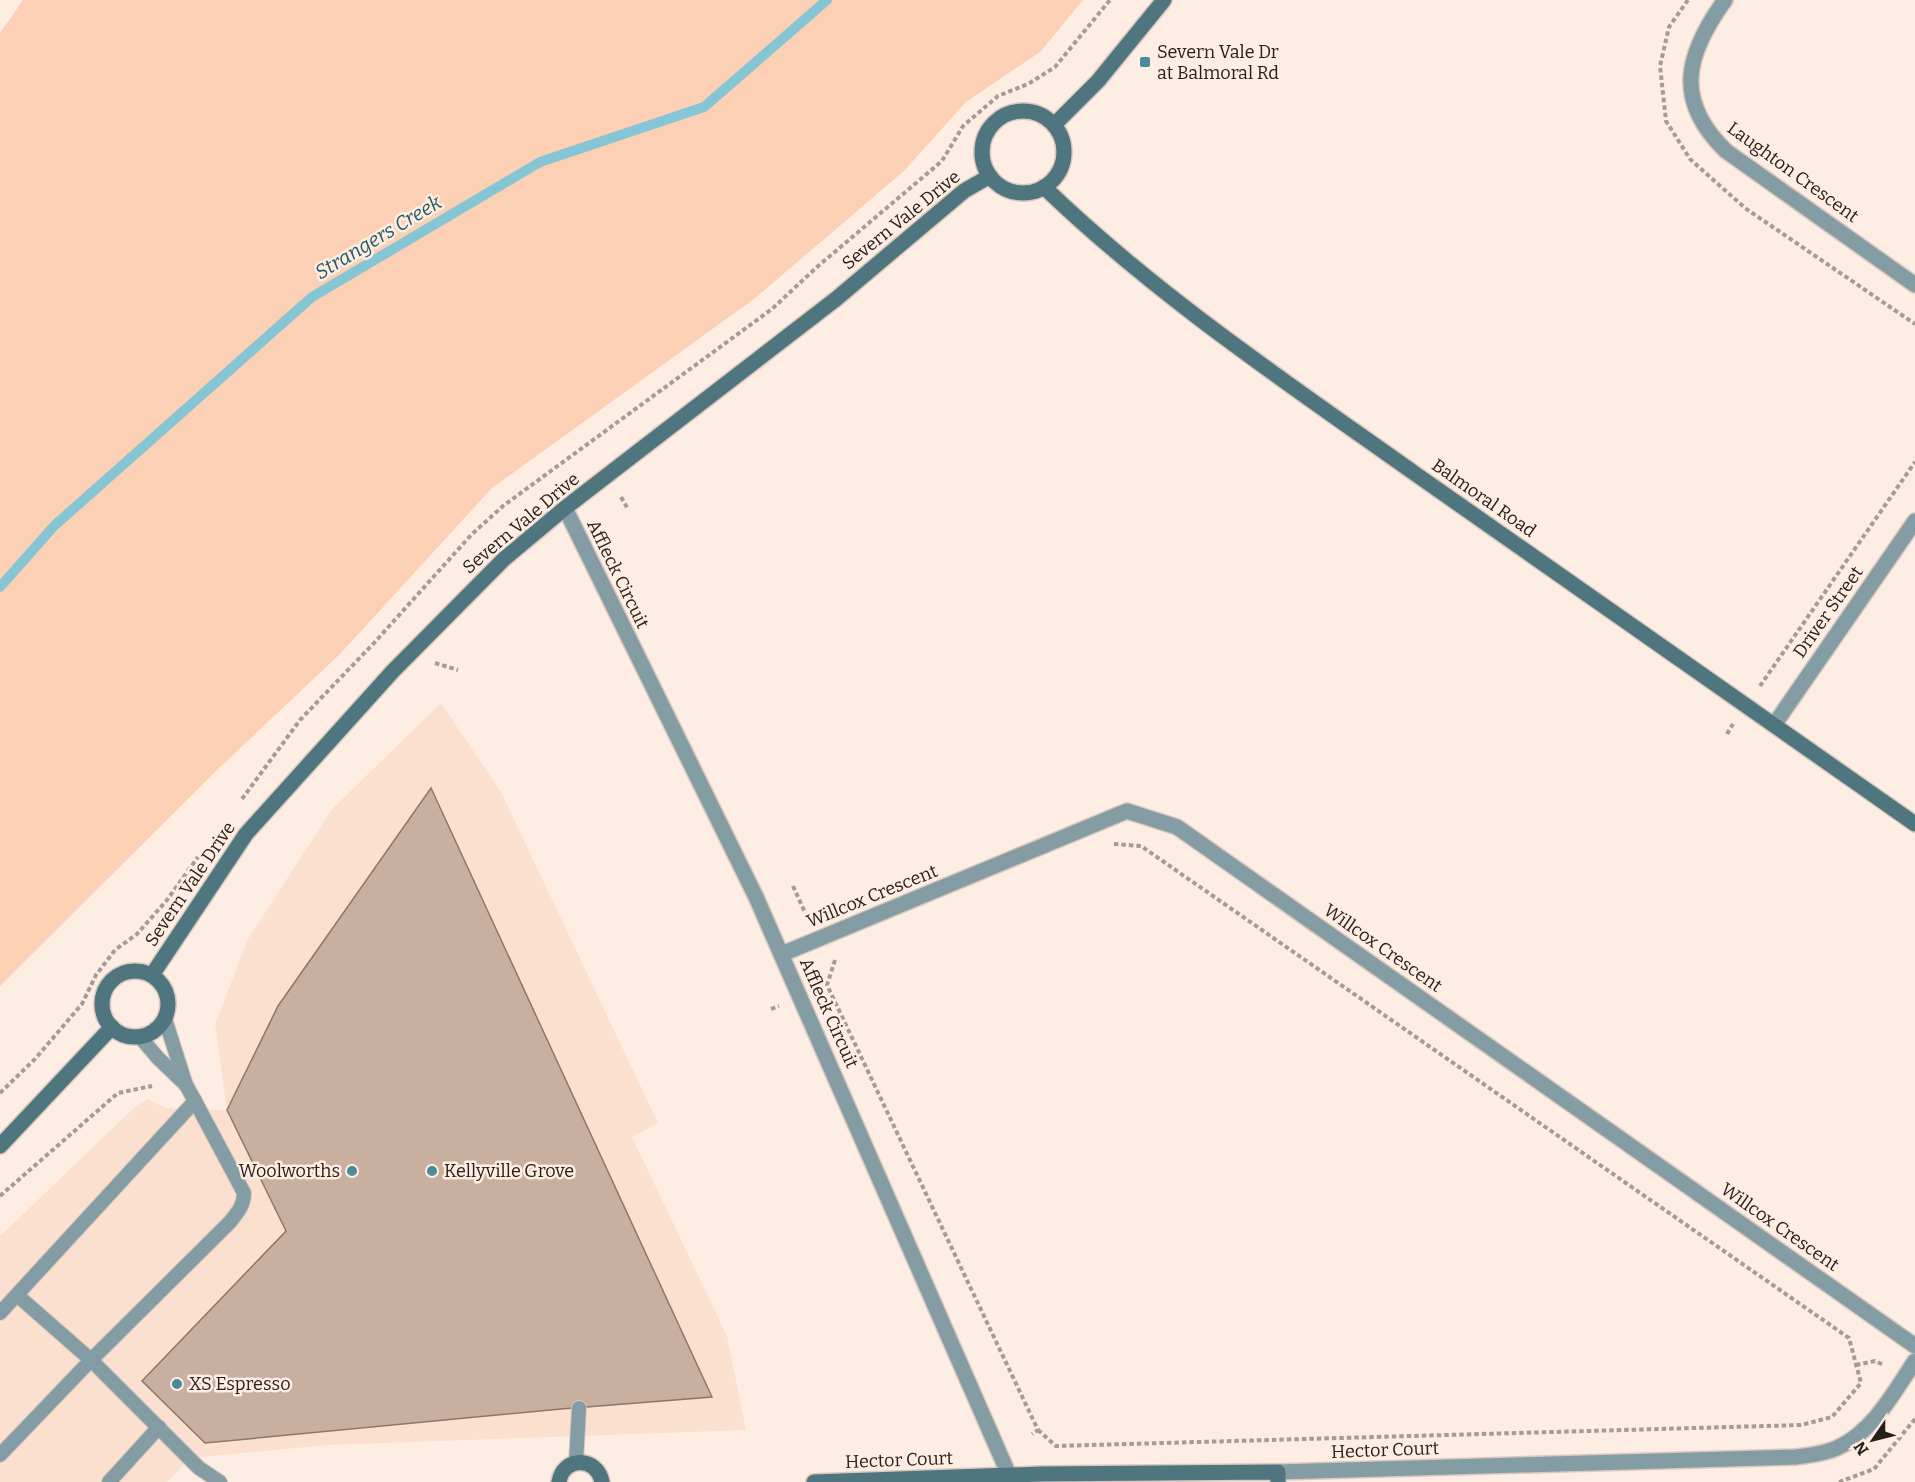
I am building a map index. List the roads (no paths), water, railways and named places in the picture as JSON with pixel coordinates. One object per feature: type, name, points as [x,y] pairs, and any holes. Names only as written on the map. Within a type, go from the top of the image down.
[{"type":"street","points":[[1054,125],[1098,81],[1164,0]]},
{"type":"street","name":"Laughton Crescent","points":[[1725,0],[1706,26],[1697,46],[1692,66],[1694,100],[1699,118],[1710,136],[1726,151],[1915,285]]},
{"type":"street","points":[[1024,111],[1035,112],[1054,125],[1061,138],[1064,152],[1061,166],[1054,178],[1044,187],[1021,193],[999,185],[990,176],[984,166],[982,144],[986,133],[1002,116],[1024,111]]},
{"type":"street","name":"Severn Vale Drive","points":[[152,975],[246,834],[393,671],[504,559],[565,508],[827,306],[964,191],[990,176]]},
{"type":"street","name":"Balmoral Road","points":[[1044,187],[1166,293],[1322,407],[1915,824]]},
{"type":"street","name":"Affleck Circuit","points":[[565,508],[756,897],[1009,1475]]},
{"type":"street","name":"Driver Street","points":[[1774,725],[1915,521]]},
{"type":"street","name":"Willcox Crescent","points":[[782,954],[1127,811],[1177,827],[1915,1346]]},
{"type":"street","points":[[132,970],[152,975],[165,989],[169,1000],[165,1018],[159,1027],[140,1037],[122,1034],[112,1027],[102,1008],[102,998],[106,987],[121,973],[132,970]]},
{"type":"street","points":[[0,1146],[112,1027]]},
{"type":"street","name":"Hector Court","points":[[814,1482],[1009,1475],[1278,1477],[1818,1454],[1837,1448],[1864,1430],[1915,1361]]},
{"type":"street","points":[[559,1482],[564,1468],[576,1462],[594,1466],[602,1482]]},
{"type":"lane","points":[[0,1455],[230,1222],[244,1202],[244,1193],[186,1085],[165,1018]]},
{"type":"lane","points":[[140,1037],[186,1085]]},
{"type":"lane","points":[[0,1313],[195,1101]]},
{"type":"lane","points":[[18,1295],[92,1360],[199,1468],[220,1482]]},
{"type":"lane","points":[[576,1462],[579,1408]]},
{"type":"lane","points":[[109,1482],[159,1427]]},
{"type":"waterway","name":"Strangers Creek","points":[[0,587],[54,526],[312,297],[540,162],[704,107],[827,0]]},
{"type":"place","name":"Severn Vale Dr at Balmoral Rd","points":[[1145,62]]},
{"type":"place","name":"Woolworths","points":[[352,1171]]},
{"type":"place","name":"Kellyville Grove","points":[[432,1171]]},
{"type":"place","name":"XS Espresso","points":[[177,1384]]}]
